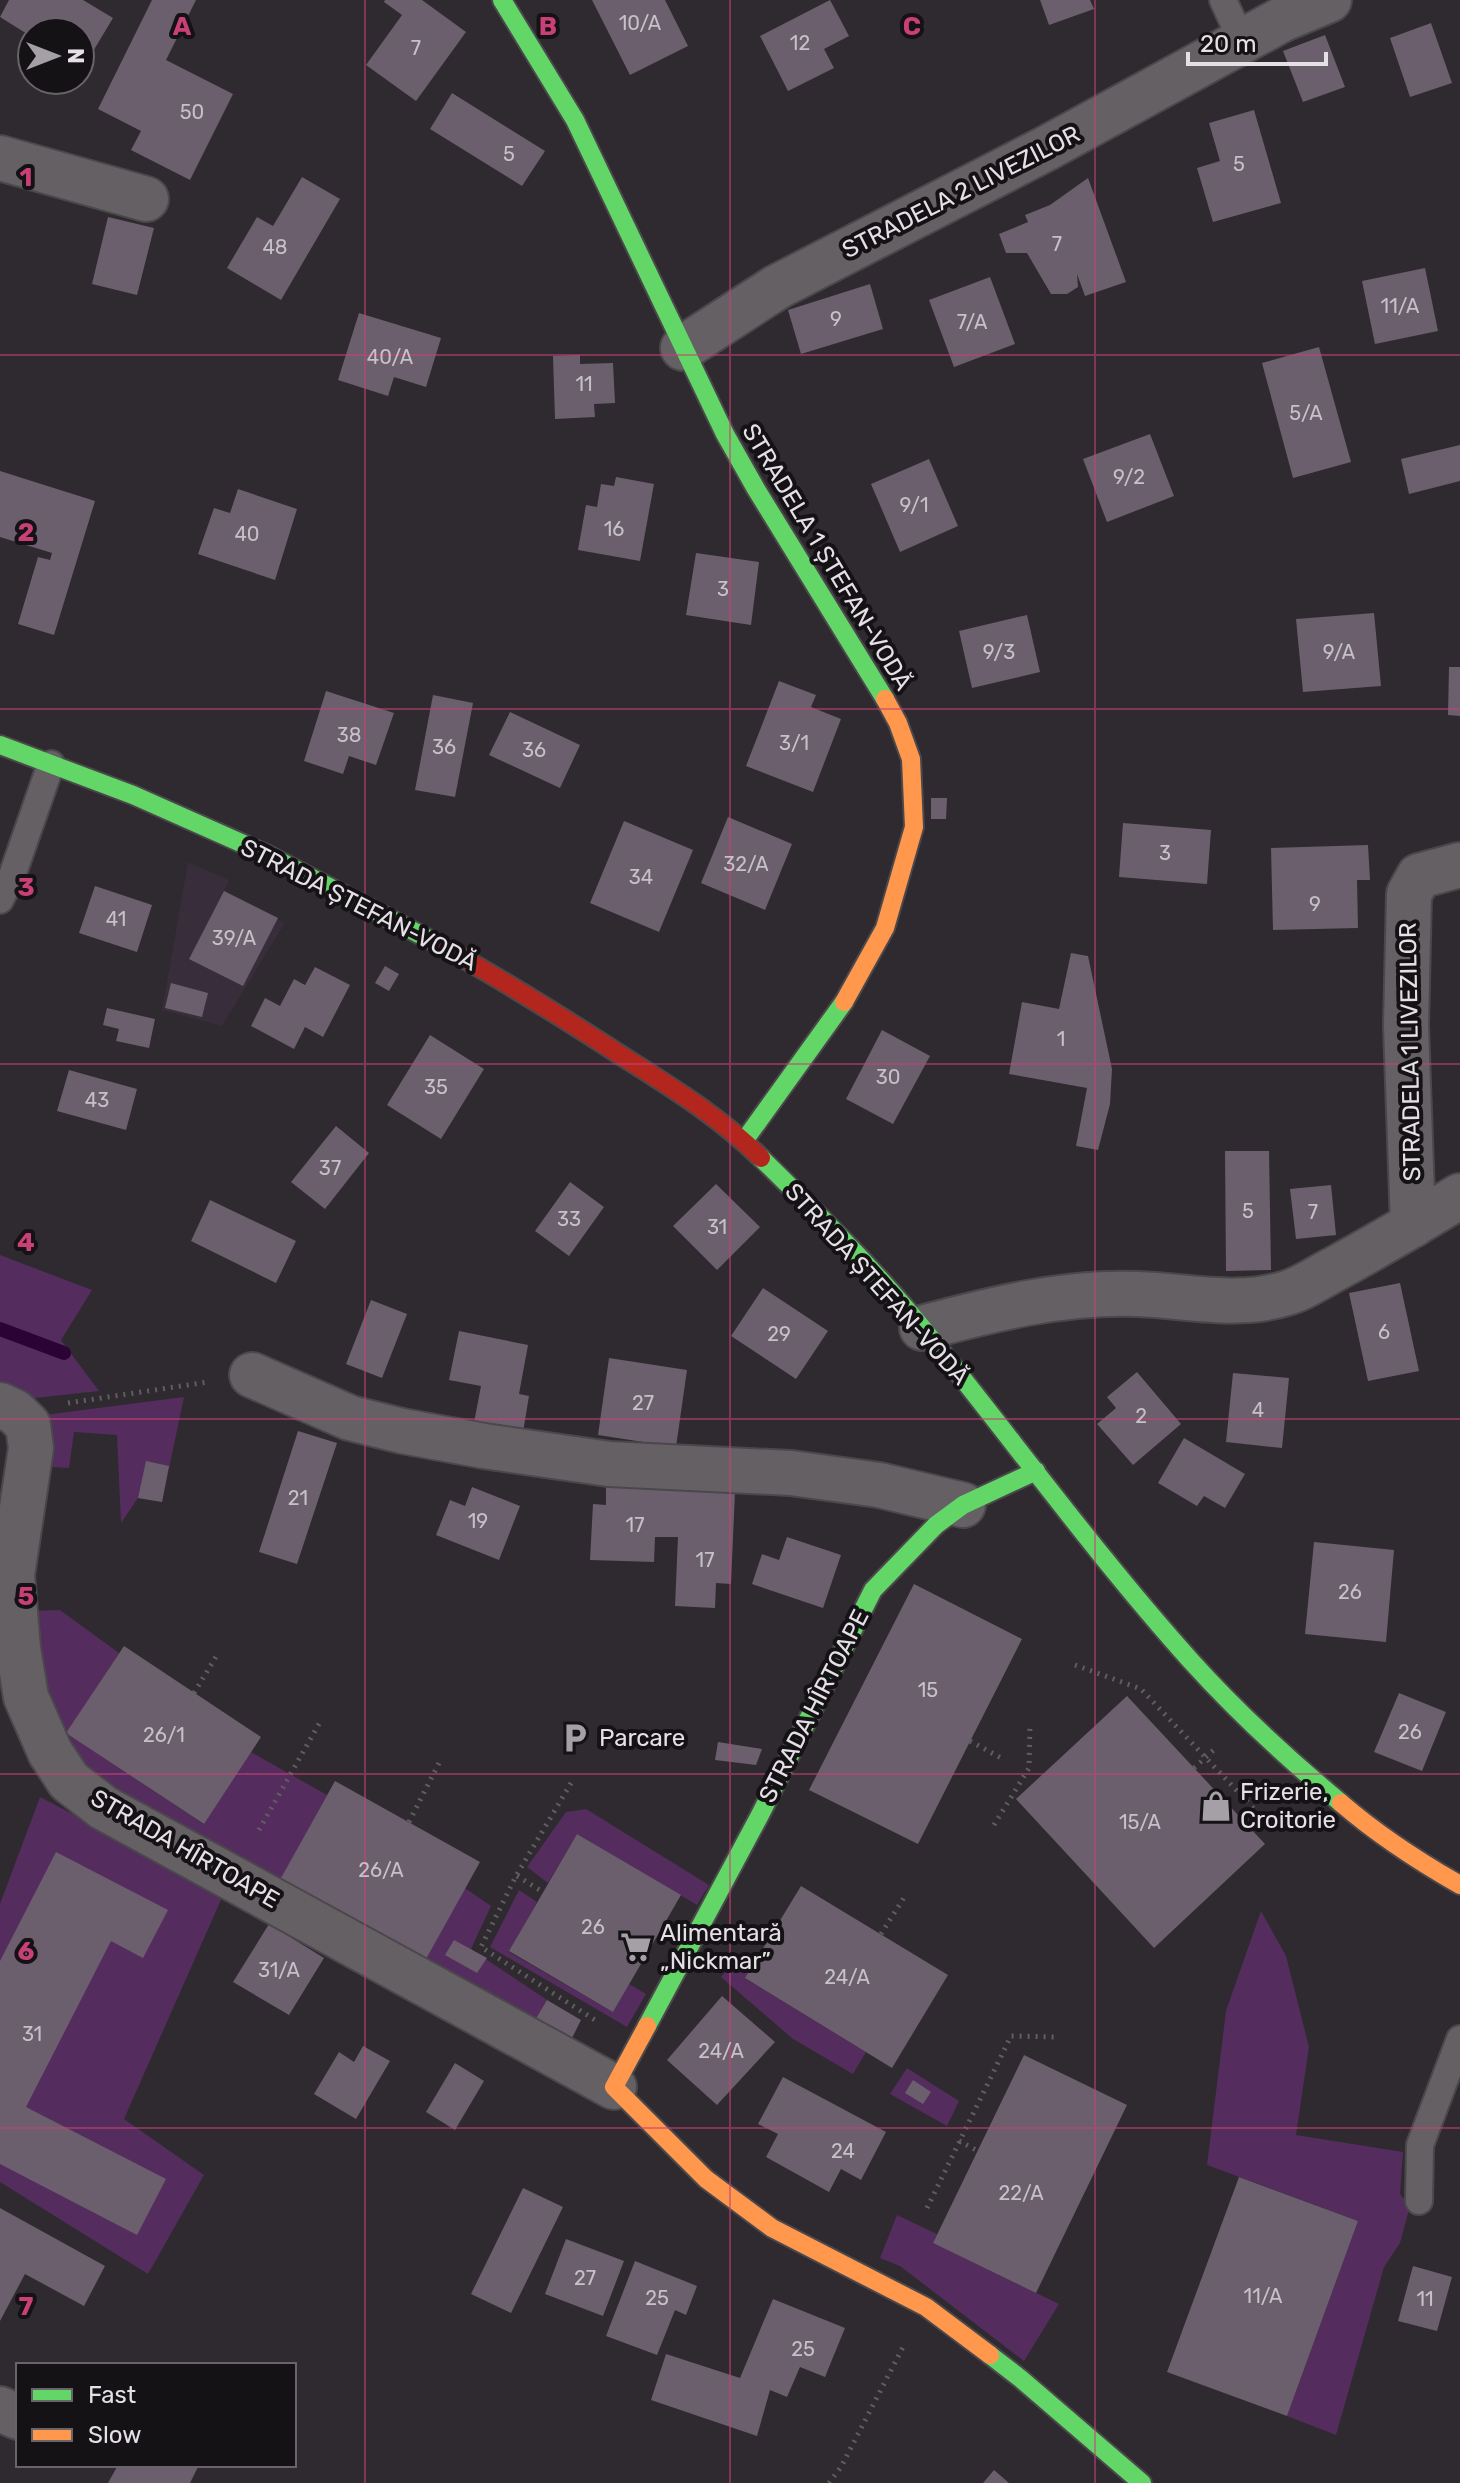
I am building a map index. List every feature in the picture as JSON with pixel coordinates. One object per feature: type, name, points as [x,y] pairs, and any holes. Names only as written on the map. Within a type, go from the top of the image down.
[{"type":"street","name":"STRADELA 1 ȘTEFAN-VODĂ","points":[[502,0],[575,120],[725,434],[865,664],[898,723],[911,759],[914,827],[885,928],[852,991],[744,1141]]},
{"type":"street","name":"STRADELA 2 LIVEZILOR","points":[[683,348],[777,287],[1047,148],[1283,19],[1329,0]]},
{"type":"street","points":[[0,158],[146,199]]},
{"type":"street","name":"STRADA ȘTEFAN-VODĂ","points":[[0,745],[133,795],[266,854],[445,947],[530,996],[690,1099],[744,1141],[841,1237],[922,1328],[1107,1563],[1193,1663],[1290,1760],[1369,1827],[1460,1885]]},
{"type":"street","name":"STRADELA 1 LIVEZILOR","points":[[1413,1225],[1406,1026],[1409,894],[1419,876],[1460,865]]},
{"type":"street","name":"STRADELA 1 LIVEZILOR","points":[[922,1328],[1006,1306],[1053,1298],[1137,1294],[1227,1302],[1292,1292],[1460,1196]]},
{"type":"street","points":[[252,1375],[350,1418],[471,1444],[609,1464],[791,1473],[879,1485],[963,1505]]},
{"type":"street","name":"STRADA HÎRTOAPE","points":[[0,1405],[15,1412],[28,1425],[31,1448],[12,1575],[26,1697],[50,1752],[69,1781],[104,1808],[614,2087],[706,2179],[772,2228],[926,2307],[1021,2379],[1142,2483]]},
{"type":"street","name":"STRADA HÎRTOAPE","points":[[614,2087],[754,1828],[873,1590],[936,1525],[963,1505],[1036,1471]]},
{"type":"lane","points":[[1223,0],[1242,41]]},
{"type":"lane","points":[[0,900],[12,876],[51,764]]},
{"type":"lane","points":[[1419,2201],[1420,2145],[1460,2039]]},
{"type":"path","points":[[106,1397],[252,1375]]},
{"type":"path","points":[[194,1693],[217,1655]]},
{"type":"path","points":[[1075,1665],[1141,1689],[1255,1810]]},
{"type":"path","points":[[259,1830],[320,1722]]},
{"type":"path","points":[[994,1825],[1029,1768],[1030,1724]]},
{"type":"path","points":[[1194,1768],[1226,1740]]},
{"type":"path","points":[[970,1741],[1003,1759]]},
{"type":"path","points":[[409,1822],[440,1761]]},
{"type":"path","points":[[571,1783],[516,1876],[481,1947],[600,2024]]},
{"type":"path","points":[[516,1876],[543,1892]]},
{"type":"path","points":[[881,1934],[905,1896]]},
{"type":"path","points":[[927,2208],[1011,2036],[1056,2037]]},
{"type":"path","points":[[959,2141],[978,2151]]},
{"type":"path","points":[[829,2483],[841,2467],[926,2307]]},
{"type":"shaded area","points":[[188,862],[229,880],[224,891],[285,923],[222,1026],[162,1010]]},
{"type":"shaded area","points":[[0,1255],[92,1290],[61,1340],[99,1391],[17,1400],[0,1392]]},
{"type":"shaded area","points":[[184,1397],[162,1502],[138,1498],[121,1523],[117,1435],[74,1432],[69,1468],[37,1466],[44,1415]]},
{"type":"shaded area","points":[[60,1610],[119,1653],[67,1733],[203,1824],[251,1752],[327,1795],[282,1877],[465,1888],[491,1906],[471,1949],[547,2000],[529,2030],[79,1770],[49,1707],[28,1611]]},
{"type":"shaded area","points":[[40,1797],[224,1893],[124,2119],[204,2175],[148,2274],[0,2182],[0,1904]]},
{"type":"shaded area","points":[[586,1809],[709,1885],[697,1905],[577,1834],[548,1883],[527,1867],[566,1812]]},
{"type":"shaded area","points":[[519,1890],[537,1902],[509,1952],[613,2012],[629,1984],[646,1994],[627,2027],[490,1947]]},
{"type":"shaded area","points":[[1261,1911],[1286,1956],[1309,2047],[1296,2135],[1403,2152],[1400,2194],[1410,2206],[1400,2243],[1384,2267],[1336,2435],[1287,2416],[1358,2221],[1207,2165],[1226,2011]]},
{"type":"shaded area","points":[[740,1954],[754,1964],[746,1979],[866,2052],[853,2074],[793,2039],[721,1977]]},
{"type":"shaded area","points":[[907,2068],[959,2101],[947,2126],[890,2094]]},
{"type":"shaded area","points":[[897,2215],[937,2234],[933,2243],[1059,2304],[1024,2361],[900,2266],[880,2258]]},
{"type":"building","points":[[9,0],[83,0],[113,18],[96,46],[96,16],[16,16],[16,27],[0,17]]},
{"type":"building","points":[[152,0],[196,0],[166,60],[233,94],[190,180],[131,150],[141,131],[98,109]]},
{"type":"building","points":[[385,0],[422,0],[466,32],[416,101],[366,65],[402,15]]},
{"type":"building","points":[[592,0],[665,0],[688,46],[630,75]]},
{"type":"building","points":[[830,0],[849,36],[824,49],[834,68],[788,91],[760,36]]},
{"type":"building","points":[[1040,0],[1090,0],[1094,9],[1049,25]]},
{"type":"building","points":[[1431,23],[1452,83],[1410,97],[1390,38]]},
{"type":"building","points":[[1325,35],[1345,87],[1303,102],[1283,51]]},
{"type":"building","points":[[452,93],[545,151],[522,186],[430,129]]},
{"type":"building","points":[[1254,110],[1281,203],[1213,222],[1197,168],[1220,161],[1209,123]]},
{"type":"building","points":[[302,177],[340,199],[281,300],[227,268],[257,217],[273,226]]},
{"type":"building","points":[[1088,178],[1126,282],[1085,296],[1077,274],[1078,287],[1067,294],[1051,294],[1027,253],[1006,253],[999,234],[1028,222],[1025,215],[1050,205]]},
{"type":"building","points":[[108,217],[154,228],[137,295],[92,284]]},
{"type":"building","points":[[1425,268],[1438,331],[1375,344],[1362,281]]},
{"type":"building","points":[[990,277],[1015,344],[954,367],[929,300]]},
{"type":"building","points":[[870,284],[883,329],[801,354],[788,310]]},
{"type":"building","points":[[359,313],[441,338],[426,387],[394,377],[388,396],[338,380]]},
{"type":"building","points":[[1319,347],[1351,462],[1293,478],[1262,363]]},
{"type":"building","points":[[580,355],[580,364],[613,363],[615,403],[594,404],[595,417],[555,419],[553,356]]},
{"type":"building","points":[[1150,434],[1174,496],[1107,522],[1083,459]]},
{"type":"building","points":[[1460,445],[1460,481],[1409,494],[1401,459]]},
{"type":"building","points":[[929,459],[958,526],[900,552],[871,484]]},
{"type":"building","points":[[0,471],[95,501],[54,635],[18,624],[38,557],[50,560],[52,553],[0,537]]},
{"type":"building","points":[[616,477],[654,484],[640,561],[578,550],[586,505],[597,507],[601,484],[614,486]]},
{"type":"building","points":[[238,489],[297,509],[275,580],[198,554],[214,508],[230,513]]},
{"type":"building","points":[[696,553],[759,562],[751,625],[686,615]]},
{"type":"building","points":[[1374,613],[1381,686],[1303,692],[1296,619]]},
{"type":"building","points":[[1027,615],[1040,672],[972,688],[959,631]]},
{"type":"building","points":[[1449,667],[1460,667],[1460,716],[1448,715]]},
{"type":"building","points":[[779,681],[816,695],[811,707],[841,719],[813,792],[746,766]]},
{"type":"building","points":[[326,691],[394,713],[376,765],[349,756],[343,774],[304,761]]},
{"type":"building","points":[[433,695],[473,703],[455,797],[415,790]]},
{"type":"building","points":[[510,712],[580,745],[560,788],[489,755]]},
{"type":"building","points":[[931,798],[947,798],[946,819],[931,819]]},
{"type":"building","points":[[728,817],[792,844],[765,910],[701,883]]},
{"type":"building","points":[[624,821],[693,850],[659,932],[590,903]]},
{"type":"building","points":[[1123,823],[1211,830],[1207,884],[1119,877]]},
{"type":"building","points":[[1368,845],[1370,880],[1357,880],[1358,928],[1273,930],[1271,848]]},
{"type":"building","points":[[95,886],[152,905],[137,952],[79,933]]},
{"type":"building","points":[[224,891],[278,918],[243,986],[189,959]]},
{"type":"building","points":[[1071,953],[1088,956],[1112,1069],[1110,1104],[1098,1150],[1076,1146],[1087,1088],[1009,1074],[1022,1002],[1059,1009]]},
{"type":"building","points":[[385,966],[399,974],[389,991],[375,983]]},
{"type":"building","points":[[315,967],[350,985],[323,1037],[305,1027],[294,1049],[251,1026],[265,998],[280,1006],[294,979],[305,985]]},
{"type":"building","points":[[171,983],[208,993],[202,1017],[165,1008]]},
{"type":"building","points":[[107,1008],[155,1019],[149,1048],[116,1041],[119,1029],[103,1025]]},
{"type":"building","points":[[882,1030],[930,1056],[893,1124],[846,1099]]},
{"type":"building","points":[[430,1035],[484,1069],[441,1139],[387,1105]]},
{"type":"building","points":[[69,1070],[137,1089],[126,1130],[57,1111]]},
{"type":"building","points":[[336,1126],[369,1153],[325,1209],[291,1182]]},
{"type":"building","points":[[1225,1151],[1269,1151],[1271,1270],[1226,1271]]},
{"type":"building","points":[[570,1182],[604,1207],[569,1256],[535,1231]]},
{"type":"building","points":[[716,1184],[760,1227],[717,1270],[673,1226]]},
{"type":"building","points":[[1331,1185],[1336,1235],[1296,1239],[1290,1189]]},
{"type":"building","points":[[210,1200],[296,1241],[276,1283],[191,1241]]},
{"type":"building","points":[[1400,1283],[1419,1371],[1368,1381],[1349,1293]]},
{"type":"building","points":[[763,1288],[828,1331],[796,1379],[731,1336]]},
{"type":"building","points":[[371,1300],[407,1314],[382,1378],[346,1364]]},
{"type":"building","points":[[459,1331],[528,1345],[519,1394],[529,1396],[522,1438],[473,1428],[481,1386],[449,1380]]},
{"type":"building","points":[[609,1358],[687,1370],[676,1447],[598,1435]]},
{"type":"building","points":[[1137,1372],[1181,1424],[1133,1465],[1097,1424],[1116,1408],[1107,1397]]},
{"type":"building","points":[[1233,1373],[1289,1378],[1282,1448],[1226,1442]]},
{"type":"building","points":[[298,1431],[337,1443],[297,1564],[259,1552]]},
{"type":"building","points":[[1184,1438],[1245,1474],[1225,1508],[1204,1496],[1197,1506],[1158,1483]]},
{"type":"building","points":[[146,1461],[169,1466],[162,1502],[138,1498]]},
{"type":"building","points":[[606,1486],[735,1491],[731,1584],[716,1583],[715,1608],[675,1606],[678,1537],[655,1537],[654,1562],[590,1560],[593,1504],[606,1505]]},
{"type":"building","points":[[472,1487],[520,1506],[499,1560],[436,1535],[450,1500],[465,1506]]},
{"type":"building","points":[[787,1537],[841,1555],[823,1608],[752,1584],[762,1554],[779,1560]]},
{"type":"building","points":[[1314,1542],[1394,1550],[1386,1642],[1305,1634]]},
{"type":"building","points":[[914,1584],[1022,1639],[918,1844],[809,1790]]},
{"type":"building","points":[[124,1646],[261,1737],[204,1824],[66,1733]]},
{"type":"building","points":[[1399,1693],[1446,1712],[1422,1771],[1374,1752]]},
{"type":"building","points":[[1127,1696],[1265,1844],[1154,1948],[1016,1799]]},
{"type":"building","points":[[718,1742],[762,1749],[756,1765],[715,1760]]},
{"type":"building","points":[[335,1781],[480,1862],[426,1959],[281,1878]]},
{"type":"building","points":[[577,1834],[681,1895],[613,2012],[509,1951]]},
{"type":"building","points":[[56,1852],[168,1910],[143,1958],[111,1941],[26,2107],[166,2179],[137,2235],[0,2164],[0,1961]]},
{"type":"building","points":[[801,1886],[948,1975],[892,2068],[745,1978]]},
{"type":"building","points":[[269,1924],[324,1958],[289,2015],[233,1982]]},
{"type":"building","points":[[454,1940],[487,1958],[477,1973],[445,1955]]},
{"type":"building","points":[[722,1996],[775,2042],[717,2105],[667,2060]]},
{"type":"building","points":[[547,2000],[581,2020],[571,2040],[529,2030]]},
{"type":"building","points":[[363,2046],[390,2061],[356,2119],[314,2094],[339,2052],[354,2062]]},
{"type":"building","points":[[1024,2055],[1127,2105],[1036,2293],[933,2243]]},
{"type":"building","points":[[455,2063],[484,2081],[455,2130],[426,2112]]},
{"type":"building","points":[[783,2077],[886,2132],[861,2180],[841,2169],[829,2192],[766,2157],[778,2134],[758,2124]]},
{"type":"building","points":[[913,2080],[931,2092],[923,2104],[905,2093]]},
{"type":"building","points":[[1239,2177],[1358,2221],[1287,2416],[1167,2372]]},
{"type":"building","points":[[523,2188],[563,2207],[511,2313],[471,2294]]},
{"type":"building","points":[[0,2208],[105,2266],[84,2306],[25,2274],[0,2321]]},
{"type":"building","points":[[566,2239],[624,2261],[603,2316],[545,2294]]},
{"type":"building","points":[[635,2261],[697,2286],[686,2315],[675,2310],[657,2355],[606,2336]]},
{"type":"building","points":[[1413,2266],[1452,2277],[1437,2331],[1398,2321]]},
{"type":"building","points":[[773,2299],[845,2328],[825,2377],[800,2367],[787,2397],[770,2390],[757,2436],[651,2400],[666,2354],[740,2378]]},
{"type":"building","points":[[117,2467],[198,2467],[190,2483],[108,2483]]},
{"type":"building","points":[[994,2470],[1009,2483],[983,2483]]},
{"type":"waterway","points":[[0,1329],[64,1353]]},
{"type":"traffic: fast","points":[[502,0],[575,120],[725,434],[885,699]]},
{"type":"traffic: fast","points":[[0,745],[133,795],[266,854],[438,944]]},
{"type":"traffic: fast","points":[[744,1141],[844,1002]]},
{"type":"traffic: fast","points":[[761,1158],[905,1307],[1088,1539],[1191,1661],[1263,1735],[1341,1803]]},
{"type":"traffic: fast","points":[[647,2026],[760,1815],[873,1590],[936,1525],[963,1505],[1036,1471]]},
{"type":"traffic: fast","points":[[990,2355],[1142,2483]]},
{"type":"traffic: slow","points":[[844,1002],[885,928],[914,827],[911,759],[885,699]]},
{"type":"traffic: slow","points":[[1341,1803],[1399,1847],[1460,1885]]},
{"type":"traffic: slow","points":[[647,2026],[614,2087],[706,2179],[772,2228],[926,2307],[990,2355]]},
{"type":"traffic: jam","points":[[438,944],[531,998],[677,1091],[729,1129],[761,1158]]},
{"type":"place","name":"Parcare","points":[[575,1738]]},
{"type":"place","name":"Frizerie, Croitorie","points":[[1216,1806]]},
{"type":"place","name":"Alimentară „Nickmar”","points":[[636,1947]]}]
